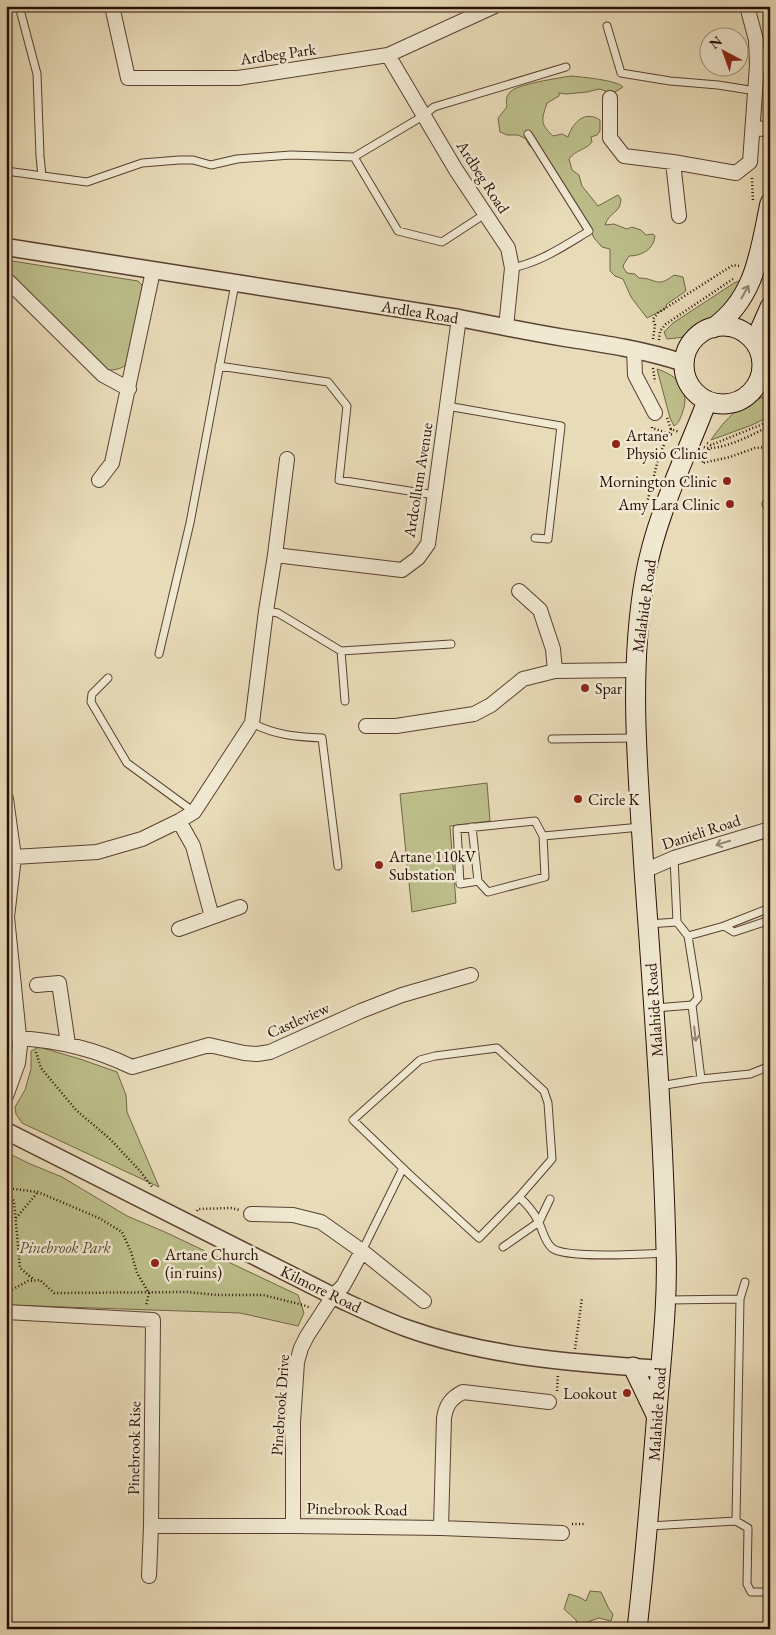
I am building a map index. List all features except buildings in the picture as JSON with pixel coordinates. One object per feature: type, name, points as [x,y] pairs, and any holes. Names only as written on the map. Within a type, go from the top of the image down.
[{"type":"main road","points":[[770,203],[749,286],[726,319],[699,335],[692,342],[688,350],[684,363],[686,378],[696,394],[707,401],[722,404],[740,401],[764,381],[759,350],[759,332],[770,307]]},
{"type":"main road","points":[[713,328],[728,327],[739,330],[751,338],[759,350]]},
{"type":"main road","name":"Malahide Road","points":[[637,1629],[648,1526],[666,1300],[666,1253],[660,1086],[636,738],[636,637],[648,565],[664,506],[707,401]]},
{"type":"main road","points":[[633,1367],[657,1416]]},
{"type":"street","name":"Ardbeg Park","points":[[112,6],[128,78],[238,78],[388,55],[495,6]]},
{"type":"street","points":[[610,98],[610,138],[624,156],[736,173],[750,162],[756,91],[756,40],[747,6]]},
{"type":"street","name":"Ardbeg Road","points":[[388,55],[424,116],[508,248],[512,268],[506,327]]},
{"type":"street","points":[[753,128],[770,129]]},
{"type":"street","points":[[673,162],[680,216]]},
{"type":"street","name":"Ardlea Road","points":[[6,247],[459,318],[634,349],[684,363]]},
{"type":"street","points":[[99,480],[112,463],[153,271]]},
{"type":"street","points":[[6,279],[103,375],[129,389]]},
{"type":"street","name":"Ardcollum Avenue","points":[[276,555],[402,570],[418,558],[428,544],[459,318]]},
{"type":"street","points":[[634,349],[635,375],[655,413]]},
{"type":"street","points":[[14,857],[97,852],[142,839],[179,822],[194,812],[252,723],[266,612],[276,555],[287,459]]},
{"type":"street","points":[[519,591],[540,610],[553,649],[555,671]]},
{"type":"street","points":[[366,726],[396,726],[474,714],[492,705],[523,679],[555,671],[636,670]]},
{"type":"street","points":[[6,799],[14,857],[7,917],[20,1041],[18,1063],[6,1096]]},
{"type":"street","points":[[179,822],[193,846],[212,917]]},
{"type":"street","name":"Danieli Road","points":[[644,871],[674,858],[770,829]]},
{"type":"street","points":[[179,929],[240,907]]},
{"type":"street","name":"Castleview","points":[[20,1041],[68,1044],[108,1055],[132,1067],[209,1045],[257,1054],[270,1052],[361,1011],[402,995],[471,975]]},
{"type":"street","points":[[36,985],[59,983],[68,1044]]},
{"type":"street","name":"Kilmore Road","points":[[6,1131],[333,1296],[406,1328],[456,1342],[512,1354],[566,1362],[660,1369]]},
{"type":"street","points":[[251,1214],[293,1215],[321,1222],[362,1251],[424,1301]]},
{"type":"street","name":"Pinebrook Drive","points":[[293,1526],[294,1422],[297,1362],[307,1336],[333,1296],[343,1286],[362,1251]]},
{"type":"street","points":[[6,1312],[148,1319]]},
{"type":"street","name":"Pinebrook Rise","points":[[148,1319],[151,1526],[149,1576]]},
{"type":"street","points":[[441,1528],[444,1418],[446,1408],[452,1399],[463,1392],[552,1399]]},
{"type":"street","name":"Pinebrook Road","points":[[151,1526],[567,1528]]},
{"type":"lane","points":[[19,6],[37,74],[42,176]]},
{"type":"lane","points":[[607,26],[621,73],[756,91]]},
{"type":"lane","points":[[6,171],[88,182],[142,163],[193,160],[211,165],[237,159],[291,155],[354,157],[424,116],[434,107],[566,67]]},
{"type":"lane","points":[[512,268],[527,265],[558,251],[589,231],[528,134]]},
{"type":"lane","points":[[354,157],[398,232],[442,242],[486,214]]},
{"type":"lane","points":[[159,654],[190,523],[234,284]]},
{"type":"lane","points":[[219,366],[328,382],[347,406],[339,480],[435,495]]},
{"type":"lane","points":[[447,406],[561,426],[548,539],[534,538]]},
{"type":"lane","points":[[766,504],[770,512]]},
{"type":"lane","points":[[266,612],[278,613],[341,651],[450,644]]},
{"type":"lane","points":[[341,651],[345,701]]},
{"type":"lane","points":[[108,678],[92,694],[91,702],[127,762],[194,812]]},
{"type":"lane","points":[[252,723],[261,728],[292,737],[322,738],[338,866]]},
{"type":"lane","points":[[552,739],[636,738]]},
{"type":"lane","points":[[472,827],[478,881],[488,892],[545,877],[543,836],[535,820],[472,827],[457,829],[460,884],[478,881]]},
{"type":"lane","points":[[543,836],[641,827]]},
{"type":"lane","points":[[674,858],[677,922],[688,936],[698,998],[692,1006],[701,1079]]},
{"type":"lane","points":[[688,936],[724,926],[770,908]]},
{"type":"lane","points":[[724,926],[734,932],[770,920]]},
{"type":"lane","points":[[648,924],[677,922]]},
{"type":"lane","points":[[768,981],[770,993]]},
{"type":"lane","points":[[654,1008],[692,1006]]},
{"type":"lane","points":[[497,1048],[544,1091],[548,1104],[552,1159],[519,1197],[479,1238],[403,1168],[353,1120],[420,1060],[435,1056],[497,1048]]},
{"type":"lane","points":[[660,1086],[701,1079],[750,1074],[770,1066]]},
{"type":"lane","points":[[362,1251],[403,1168]]},
{"type":"lane","points":[[519,1197],[530,1207],[539,1222],[544,1238],[553,1249],[570,1254],[666,1253]]},
{"type":"lane","points":[[503,1247],[539,1222],[550,1200]]},
{"type":"lane","points":[[736,1521],[740,1299],[745,1282]]},
{"type":"lane","points":[[666,1300],[740,1299]]},
{"type":"lane","points":[[648,1526],[736,1521],[748,1528],[747,1584],[751,1592],[770,1592]]},
{"type":"path","points":[[653,339],[655,325],[653,319],[658,313],[733,265],[743,268]]},
{"type":"path","points":[[659,338],[662,328],[671,320],[736,278]]},
{"type":"path","points":[[707,443],[711,445],[770,419]]},
{"type":"path","points":[[770,426],[750,436],[709,449],[702,463],[730,457],[755,448],[770,447]]},
{"type":"path","points":[[661,452],[671,429],[674,430]]},
{"type":"path","points":[[20,1041],[76,1110],[110,1139],[140,1171],[157,1193]]},
{"type":"path","points":[[6,1188],[38,1192],[99,1218],[122,1232],[131,1252],[137,1273],[149,1293],[148,1319]]},
{"type":"path","points":[[6,1192],[14,1201],[20,1268],[34,1280]]},
{"type":"path","points":[[15,1218],[38,1192]]},
{"type":"path","points":[[191,1224],[198,1208],[232,1208],[251,1214]]},
{"type":"path","points":[[6,1293],[28,1281],[40,1280],[54,1294],[187,1292],[263,1295],[303,1305],[321,1313]]},
{"type":"path","points":[[552,1399],[566,1362],[582,1298]]},
{"type":"path","points":[[567,1528],[585,1524]]},
{"type":"green space","points":[[571,76],[607,81],[623,87],[615,92],[599,89],[587,92],[559,93],[559,96],[547,103],[543,121],[545,128],[553,136],[562,134],[568,137],[576,122],[580,119],[589,116],[600,120],[600,131],[597,135],[591,137],[592,142],[569,159],[572,170],[579,175],[582,186],[598,206],[618,195],[621,199],[619,207],[609,217],[605,225],[614,224],[627,229],[632,227],[641,230],[646,235],[653,234],[655,236],[650,248],[638,255],[629,256],[623,267],[627,273],[656,282],[663,281],[674,275],[683,277],[686,291],[667,304],[665,309],[647,318],[631,297],[623,279],[615,276],[610,271],[610,249],[602,247],[594,238],[589,226],[551,164],[529,145],[526,139],[518,135],[507,135],[500,132],[498,118],[507,107],[507,99],[510,92],[521,86]]},
{"type":"green space","points":[[6,260],[138,281],[142,285],[143,290],[127,364],[118,369],[108,370],[6,272]]},
{"type":"green space","points":[[744,279],[717,318],[685,337],[667,339],[664,332],[673,323],[734,283]]},
{"type":"green space","points":[[657,369],[677,380],[684,391],[685,398],[682,414],[674,426],[670,418]]},
{"type":"green space","points":[[770,396],[770,416],[752,425],[711,440],[736,411],[752,401]]},
{"type":"green space","points":[[487,783],[490,821],[450,826],[456,903],[412,912],[400,794]]},
{"type":"green space","points":[[39,1047],[117,1072],[126,1095],[127,1112],[159,1187],[22,1123],[16,1114],[15,1107],[25,1090],[31,1069],[31,1051]]},
{"type":"green space","name":"Pinebrook Park","points":[[6,1152],[62,1177],[127,1216],[298,1295],[304,1313],[298,1326],[240,1313],[6,1305]]},
{"type":"green space","points":[[590,1591],[601,1592],[613,1614],[611,1621],[599,1618],[590,1621],[591,1629],[578,1629],[576,1620],[564,1609],[569,1594],[586,1601]]},
{"type":"green space","points":[[226,1623],[226,1629],[98,1629]]},
{"type":"place","name":"Artane Physio Clinic","points":[[616,444]]},
{"type":"place","name":"Mornington Clinic","points":[[727,481]]},
{"type":"place","name":"Amy Lara Clinic","points":[[730,504]]},
{"type":"place","name":"Spar","points":[[585,688]]},
{"type":"place","name":"Circle K","points":[[578,799]]},
{"type":"place","name":"Artane 110kV Substation","points":[[379,865]]},
{"type":"place","name":"Artane Church (in ruins)","points":[[155,1263]]},
{"type":"place","name":"Lookout","points":[[627,1393]]}]
